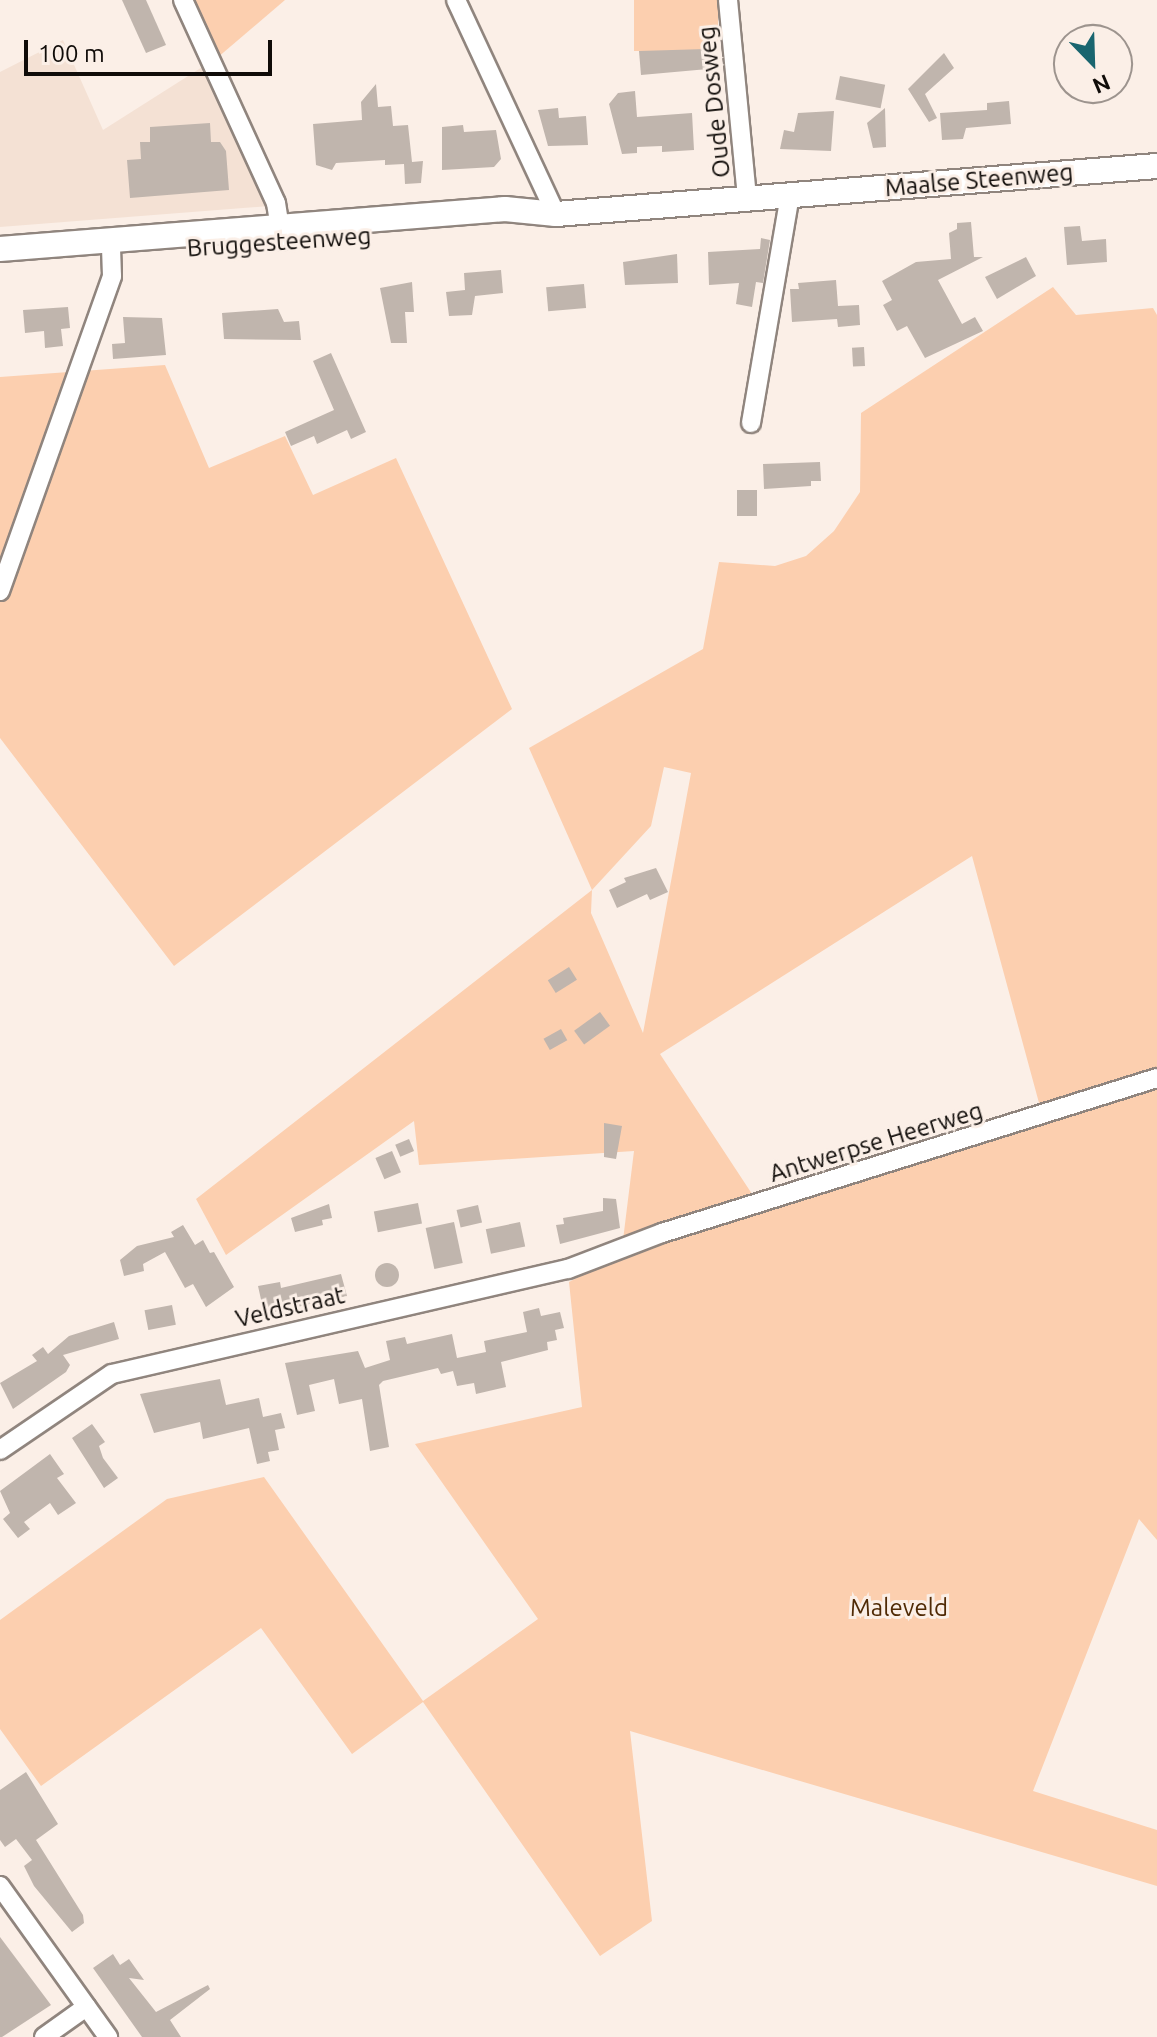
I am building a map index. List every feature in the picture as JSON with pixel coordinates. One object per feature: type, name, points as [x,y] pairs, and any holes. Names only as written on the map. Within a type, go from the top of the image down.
[{"type":"main road","name":"Maalse Steenweg","points":[[795,195],[1157,166]]},
{"type":"main road","name":"Bruggesteenweg","points":[[0,263],[111,248],[281,234],[534,223],[556,214],[795,195]]},
{"type":"main road","name":"Bruggesteenweg","points":[[0,249],[111,248]]},
{"type":"street","points":[[183,0],[276,203],[281,234]]},
{"type":"street","points":[[456,0],[556,214]]},
{"type":"street","name":"Oude Dosweg","points":[[728,0],[747,198]]},
{"type":"street","points":[[751,423],[795,195]]},
{"type":"street","points":[[0,591],[112,276],[111,248]]},
{"type":"street","name":"Antwerpse Heerweg","points":[[609,1253],[1157,1078]]},
{"type":"street","name":"Veldstraat","points":[[0,1450],[112,1374],[568,1269],[609,1253]]},
{"type":"street","points":[[2,1894],[108,2037]]},
{"type":"street","points":[[44,2037],[86,2007]]},
{"type":"shaded area","points":[[63,40],[103,130],[207,64],[269,206],[0,227],[0,72]]},
{"type":"green space","points":[[190,0],[285,0],[217,58]]},
{"type":"green space","points":[[634,0],[718,0],[718,51],[634,51]]},
{"type":"green space","name":"Maleveld","points":[[1053,287],[1076,315],[1153,308],[1157,315],[1157,1540],[1139,1519],[1033,1791],[1157,1830],[1157,1886],[630,1731],[652,1921],[600,1956],[423,1702],[352,1754],[261,1628],[41,1786],[0,1729],[0,1620],[167,1499],[264,1477],[423,1701],[538,1619],[415,1444],[582,1407],[569,1282],[627,1252],[623,1240],[634,1151],[419,1165],[414,1121],[226,1255],[196,1199],[592,890],[529,748],[703,649],[719,562],[775,566],[806,556],[834,531],[860,492],[861,413]],"holes":[[[664,767],[691,773],[643,1033],[591,913],[592,890],[651,826]],[[972,856],[1042,1114],[754,1197],[660,1054]]]},
{"type":"green space","points":[[165,365],[209,468],[285,436],[313,495],[396,458],[512,709],[174,966],[0,738],[0,377]]},
{"type":"building","points":[[122,0],[146,0],[166,45],[146,53]]},
{"type":"building","points":[[706,49],[708,69],[641,75],[639,51]]},
{"type":"building","points":[[944,53],[954,68],[925,94],[937,118],[929,122],[908,89]]},
{"type":"building","points":[[840,76],[885,85],[881,108],[835,100]]},
{"type":"building","points":[[376,84],[378,107],[391,106],[393,126],[408,125],[412,162],[423,161],[421,183],[405,184],[404,164],[385,165],[385,160],[336,163],[332,170],[316,165],[313,124],[362,120],[361,102]]},
{"type":"building","points":[[635,91],[637,117],[692,113],[694,150],[662,152],[662,146],[637,147],[637,153],[622,154],[609,104],[618,93]]},
{"type":"building","points":[[1009,101],[1011,124],[966,128],[963,139],[942,140],[940,113],[987,110],[987,103]]},
{"type":"building","points":[[558,108],[559,118],[586,116],[588,145],[548,146],[538,110]]},
{"type":"building","points":[[885,108],[886,147],[873,148],[867,123]]},
{"type":"building","points":[[834,111],[831,151],[780,149],[784,130],[794,132],[798,113]]},
{"type":"building","points":[[210,123],[211,142],[220,142],[226,151],[229,190],[130,198],[127,160],[141,159],[140,142],[150,142],[150,127]]},
{"type":"building","points":[[463,125],[464,132],[496,130],[501,159],[494,167],[442,170],[442,127]]},
{"type":"building","points":[[971,222],[974,257],[983,257],[938,280],[962,324],[975,317],[983,331],[925,358],[907,326],[897,331],[883,305],[892,300],[882,281],[916,262],[951,259],[949,233],[957,229],[957,223]]},
{"type":"building","points":[[1080,226],[1082,241],[1106,239],[1107,262],[1067,265],[1064,227]]},
{"type":"building","points":[[761,238],[770,240],[763,283],[756,282],[752,307],[736,304],[739,283],[709,285],[708,252],[760,249]]},
{"type":"building","points":[[677,254],[678,283],[625,285],[623,262]]},
{"type":"building","points":[[1026,257],[1036,276],[997,299],[985,277]]},
{"type":"building","points":[[501,270],[503,293],[475,296],[472,315],[449,316],[446,292],[465,290],[464,273]]},
{"type":"building","points":[[836,280],[838,306],[859,305],[860,325],[838,327],[837,319],[792,322],[790,289],[799,289],[798,283]]},
{"type":"building","points":[[412,282],[414,312],[405,312],[407,343],[391,343],[380,288]]},
{"type":"building","points":[[584,284],[586,308],[548,311],[546,287]]},
{"type":"building","points":[[68,307],[70,328],[61,329],[63,346],[45,348],[44,331],[25,333],[23,310]]},
{"type":"building","points":[[278,309],[284,322],[299,321],[301,340],[224,339],[222,313]]},
{"type":"building","points":[[123,317],[162,318],[166,355],[113,359],[112,344],[125,343]]},
{"type":"building","points":[[864,347],[865,366],[853,367],[852,348]]},
{"type":"building","points":[[331,353],[366,432],[351,439],[347,430],[317,444],[314,436],[291,446],[285,432],[334,410],[313,361]]},
{"type":"building","points":[[820,462],[821,481],[811,481],[811,486],[764,489],[763,464]]},
{"type":"building","points":[[737,490],[757,490],[757,516],[737,516]]},
{"type":"building","points":[[656,868],[668,892],[650,900],[647,894],[617,908],[609,890],[626,882],[624,878]]},
{"type":"building","points":[[569,967],[577,980],[556,993],[548,980]]},
{"type":"building","points":[[600,1012],[610,1026],[584,1045],[574,1031]]},
{"type":"building","points":[[561,1029],[567,1040],[550,1050],[544,1039]]},
{"type":"building","points":[[604,1123],[622,1126],[616,1159],[604,1157]]},
{"type":"building","points":[[409,1139],[414,1151],[400,1157],[395,1145]]},
{"type":"building","points":[[392,1151],[401,1172],[384,1179],[375,1158]]},
{"type":"building","points":[[603,1198],[616,1199],[620,1228],[560,1244],[556,1225],[564,1224],[563,1218],[603,1211]]},
{"type":"building","points":[[418,1203],[422,1224],[378,1232],[374,1212]]},
{"type":"building","points":[[329,1204],[332,1218],[322,1220],[323,1225],[295,1232],[291,1218]]},
{"type":"building","points":[[478,1205],[482,1223],[461,1227],[457,1210]]},
{"type":"building","points":[[454,1222],[463,1263],[434,1269],[426,1228]]},
{"type":"building","points":[[520,1222],[525,1246],[491,1254],[486,1229]]},
{"type":"building","points":[[183,1225],[195,1245],[203,1240],[210,1253],[214,1252],[234,1287],[206,1307],[193,1284],[185,1288],[165,1252],[143,1264],[144,1271],[124,1276],[120,1260],[137,1246],[174,1237],[171,1232]]},
{"type":"building","points":[[387,1263],[398,1270],[399,1275],[392,1286],[387,1287],[376,1280],[375,1275],[382,1264]]},
{"type":"building","points":[[341,1274],[347,1296],[270,1313],[267,1303],[262,1304],[258,1286],[280,1282],[281,1288]]},
{"type":"building","points":[[172,1305],[176,1325],[148,1330],[145,1310]]},
{"type":"building","points":[[539,1308],[541,1316],[560,1312],[564,1328],[555,1330],[557,1340],[547,1342],[548,1350],[501,1362],[506,1387],[476,1394],[474,1383],[457,1386],[453,1371],[441,1374],[438,1368],[383,1381],[379,1385],[389,1447],[370,1451],[362,1399],[339,1404],[334,1379],[309,1385],[315,1411],[297,1415],[285,1363],[358,1351],[365,1368],[390,1360],[386,1341],[405,1337],[407,1344],[452,1334],[457,1358],[486,1352],[484,1341],[527,1332],[523,1312]]},
{"type":"building","points":[[114,1322],[119,1339],[63,1355],[70,1365],[66,1372],[13,1409],[0,1383],[37,1361],[32,1355],[43,1347],[48,1354],[69,1336]]},
{"type":"building","points":[[220,1379],[226,1405],[259,1398],[263,1417],[281,1413],[285,1428],[275,1430],[279,1450],[268,1452],[270,1461],[257,1464],[249,1428],[203,1439],[200,1422],[154,1433],[140,1394]]},
{"type":"building","points":[[92,1424],[105,1442],[99,1446],[103,1458],[118,1478],[104,1488],[72,1438]]},
{"type":"building","points":[[50,1454],[64,1474],[57,1478],[76,1503],[58,1515],[50,1503],[24,1522],[30,1529],[18,1538],[3,1519],[10,1513],[0,1491]]},
{"type":"building","points":[[26,1772],[58,1824],[36,1840],[83,1915],[84,1923],[72,1932],[34,1886],[24,1866],[32,1860],[16,1839],[5,1847],[0,1840],[0,1790]]},
{"type":"building","points":[[0,1937],[51,2005],[2,2037],[0,2037]]},
{"type":"building","points":[[113,1954],[120,1965],[129,1959],[144,1980],[129,1978],[156,2012],[208,1985],[210,1989],[170,2020],[181,2037],[142,2037],[93,1968]]}]
